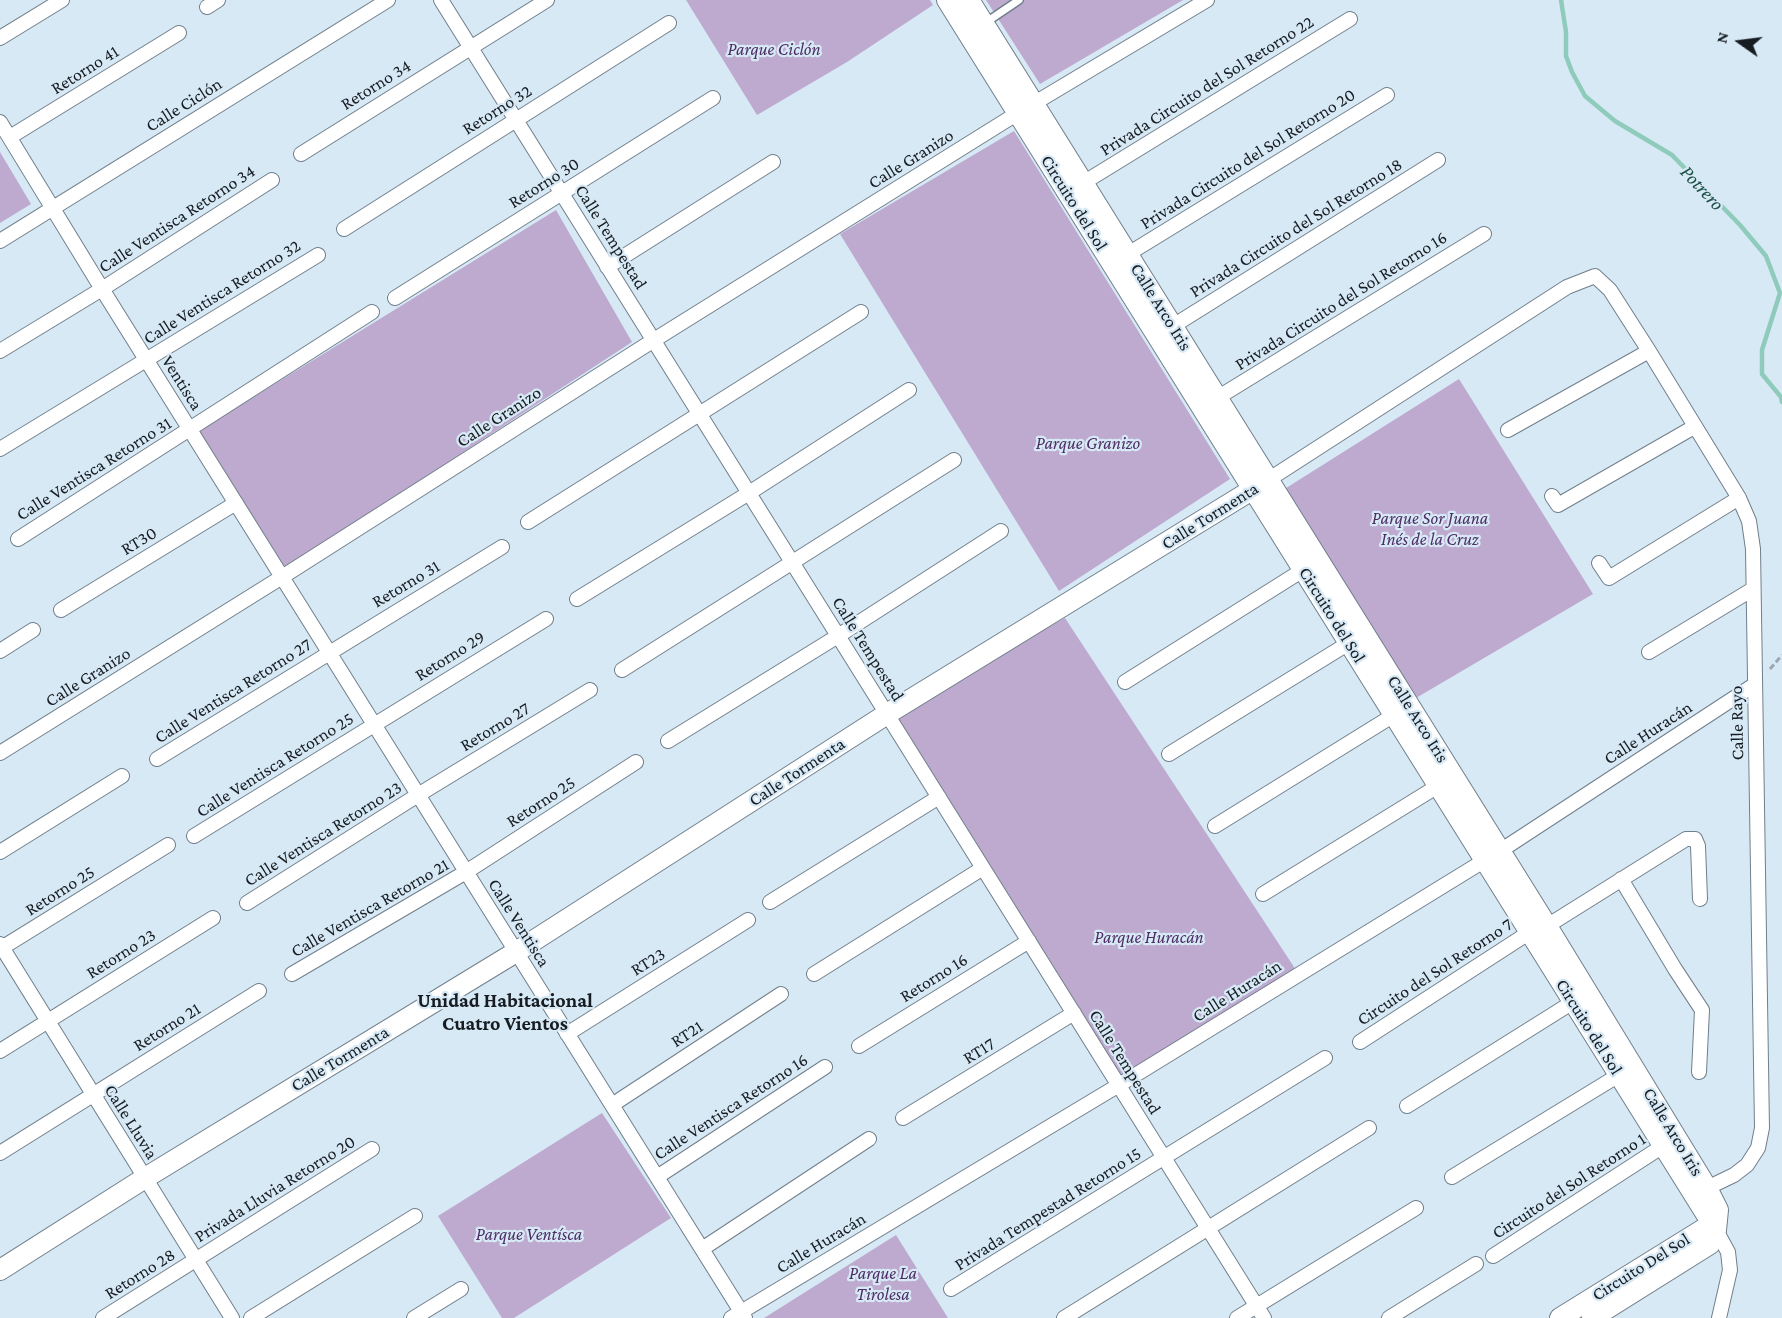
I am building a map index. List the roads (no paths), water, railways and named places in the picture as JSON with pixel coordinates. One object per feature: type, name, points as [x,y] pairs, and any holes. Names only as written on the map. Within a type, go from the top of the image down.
[{"type":"street","points":[[0,38],[62,0]]},
{"type":"street","name":"Calle Ciclón","points":[[0,241],[388,0]]},
{"type":"street","name":"Calle Tempestad","points":[[441,0],[1260,1312]]},
{"type":"street","name":"Retorno 34","points":[[301,154],[547,0]]},
{"type":"street","name":"Circuito del Sol","points":[[947,0],[1026,108],[1261,484],[1303,570],[1438,786],[1492,855]]},
{"type":"street","name":"Calle Arco Iris","points":[[969,0],[1026,108],[1083,183],[1128,254],[1218,398],[1261,484],[1538,929],[1707,1188],[1718,1210],[1716,1230]]},
{"type":"street","name":"Calle Granizo","points":[[0,753],[1026,108],[1208,0]]},
{"type":"street","name":"Privada Circuito del Sol Retorno 22","points":[[1083,183],[1350,19]]},
{"type":"street","name":"Retorno 32","points":[[344,229],[669,22]]},
{"type":"street","name":"Retorno 41","points":[[10,137],[178,33]]},
{"type":"street","name":"Privada Circuito del Sol Retorno 20","points":[[1128,254],[1387,95]]},
{"type":"street","name":"Retorno 30","points":[[394,298],[713,98]]},
{"type":"street","points":[[0,122],[53,207]]},
{"type":"street","name":"Privada Circuito del Sol Retorno 18","points":[[1173,326],[1438,160]]},
{"type":"street","points":[[607,267],[774,162]]},
{"type":"street","name":"Calle Ventisca Retorno 34","points":[[0,351],[272,180]]},
{"type":"street","name":"Ventisca","points":[[53,207],[282,577]]},
{"type":"street","name":"Privada Circuito del Sol Retorno 16","points":[[1218,398],[1484,234]]},
{"type":"street","name":"Calle Ventisca Retorno 32","points":[[146,360],[318,255]]},
{"type":"street","name":"Calle Tormenta","points":[[0,1270],[145,1178],[516,952],[887,714],[1261,484],[1567,287],[1595,276]]},
{"type":"street","name":"Calle Rayo","points":[[1595,276],[1610,290],[1739,498],[1749,521],[1753,549],[1762,1128],[1758,1148],[1747,1165],[1734,1175],[1707,1188]]},
{"type":"street","name":"Calle Ventisca Retorno 31","points":[[18,538],[372,312]]},
{"type":"street","points":[[528,522],[861,312]]},
{"type":"street","points":[[1508,430],[1648,351]]},
{"type":"street","points":[[0,448],[146,360]]},
{"type":"street","points":[[577,599],[749,493],[909,390]]},
{"type":"street","points":[[1552,496],[1558,505],[1694,427]]},
{"type":"street","points":[[622,670],[954,460]]},
{"type":"street","points":[[1599,563],[1609,578],[1739,498]]},
{"type":"street","name":"RT30","points":[[61,610],[236,503]]},
{"type":"street","points":[[668,741],[838,636],[1001,531]]},
{"type":"street","name":"Retorno 31","points":[[329,652],[502,547]]},
{"type":"street","points":[[1125,682],[1303,570]]},
{"type":"street","name":"Calle Ventisca","points":[[282,577],[702,1249],[739,1316]]},
{"type":"street","points":[[1649,652],[1753,589]]},
{"type":"street","name":"Retorno 29","points":[[374,724],[546,619]]},
{"type":"street","points":[[0,651],[33,630]]},
{"type":"street","points":[[1169,754],[1349,643]]},
{"type":"street","name":"Calle Ventisca Retorno 27","points":[[157,759],[329,652]]},
{"type":"street","name":"Calle Huracán","points":[[739,1316],[1492,855],[1754,685]]},
{"type":"street","name":"Retorno 27","points":[[418,795],[590,690]]},
{"type":"street","points":[[1215,826],[1394,715]]},
{"type":"street","name":"Calle Ventisca Retorno 25","points":[[194,836],[374,724]]},
{"type":"street","name":"Retorno 25","points":[[466,872],[636,762]]},
{"type":"street","points":[[0,852],[122,776]]},
{"type":"street","points":[[1263,894],[1438,786]]},
{"type":"street","name":"Calle Ventisca Retorno 23","points":[[247,903],[418,795]]},
{"type":"street","points":[[770,902],[939,797]]},
{"type":"street","name":"Circuito del Sol Retorno 7","points":[[1360,1042],[1538,929],[1686,839],[1695,839],[1698,846],[1700,899]]},
{"type":"street","name":"Retorno 25","points":[[1,947],[168,845]]},
{"type":"street","points":[[814,974],[983,868]]},
{"type":"street","name":"Calle Ventisca Retorno 21","points":[[292,974],[466,872]]},
{"type":"street","points":[[1621,879],[1702,1010],[1699,1072]]},
{"type":"street","name":"Retorno 23","points":[[48,1021],[213,918]]},
{"type":"street","name":"RT23","points":[[567,1034],[748,920]]},
{"type":"street","name":"Circuito del Sol","points":[[1538,929],[1573,1002],[1716,1230]]},
{"type":"street","name":"Retorno 16","points":[[859,1046],[1029,941]]},
{"type":"street","name":"Calle Lluvia","points":[[1,947],[232,1318]]},
{"type":"street","name":"Retorno 21","points":[[93,1095],[259,991]]},
{"type":"street","name":"RT21","points":[[612,1105],[781,994]]},
{"type":"street","points":[[1407,1106],[1573,1002]]},
{"type":"street","name":"RT17","points":[[903,1118],[1074,1013]]},
{"type":"street","points":[[0,1051],[48,1021]]},
{"type":"street","name":"Privada Tempestad Retorno 15","points":[[951,1289],[1325,1058]]},
{"type":"street","name":"Calle Ventisca Retorno 16","points":[[657,1177],[825,1067]]},
{"type":"street","points":[[1452,1177],[1619,1075]]},
{"type":"street","points":[[0,1153],[93,1095]]},
{"type":"street","points":[[1064,1318],[1369,1128]]},
{"type":"street","points":[[702,1249],[869,1139]]},
{"type":"street","name":"Circuito del Sol Retorno 1","points":[[1494,1256],[1663,1146]]},
{"type":"street","name":"Privada Lluvia Retorno 20","points":[[196,1260],[372,1149]]},
{"type":"street","points":[[1237,1318],[1260,1312],[1416,1208]]},
{"type":"street","points":[[251,1318],[415,1216]]},
{"type":"street","name":"Circuito Del Sol","points":[[1560,1318],[1702,1230],[1716,1230],[1710,1244],[1592,1318]]},
{"type":"street","points":[[1716,1230],[1728,1252],[1730,1270],[1719,1318]]},
{"type":"street","name":"Retorno 28","points":[[103,1318],[196,1260]]},
{"type":"street","points":[[1389,1318],[1476,1264]]},
{"type":"street","points":[[414,1318],[460,1289]]},
{"type":"lane","points":[[983,25],[1019,0]]},
{"type":"waterway","name":"Potrero","points":[[1561,0],[1566,32],[1566,56],[1585,96],[1615,121],[1672,155],[1740,225],[1766,256],[1780,293],[1762,350],[1762,374],[1781,397],[1782,402]]},
{"type":"district","name":"Unidad Habitacional Cuatro Vientos","points":[[505,1012]]},
{"type":"park label","name":"Parque Ciclón","points":[[774,49]]},
{"type":"park label","name":"Parque Granizo","points":[[1088,443]]},
{"type":"park label","name":"Parque Sor Juana Inés de la Cruz","points":[[1430,528]]},
{"type":"park label","name":"Parque Huracán","points":[[1149,937]]},
{"type":"park label","name":"Parque Ventísca","points":[[529,1234]]},
{"type":"park label","name":"Parque La Tirolesa","points":[[883,1283]]}]
